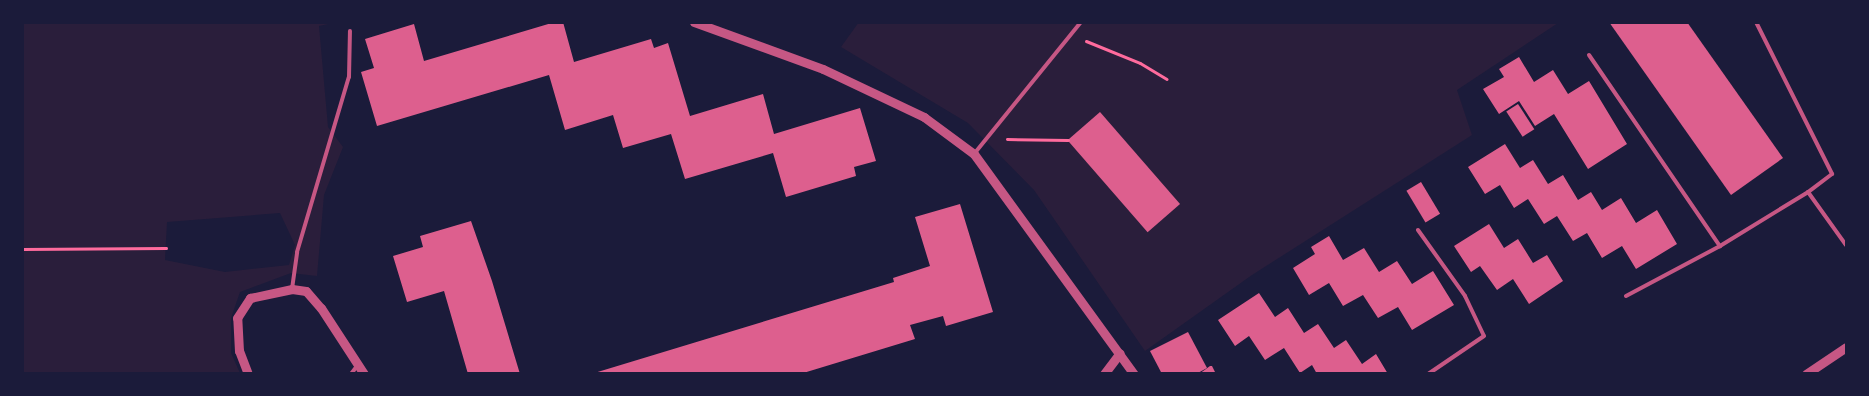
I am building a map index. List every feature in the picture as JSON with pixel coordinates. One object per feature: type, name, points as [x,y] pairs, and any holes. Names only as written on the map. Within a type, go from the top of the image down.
[{"type":"street","points":[[694,22],[823,69],[924,117],[974,154],[1134,374]]},
{"type":"street","points":[[248,374],[239,351],[236,318],[250,298],[292,289],[306,291],[321,308],[364,374]]},
{"type":"street","points":[[1806,374],[1846,347]]},
{"type":"street","points":[[1104,374],[1120,353]]},
{"type":"lane","points":[[974,154],[1081,22]]},
{"type":"lane","points":[[1626,296],[1720,246],[1808,192],[1832,174],[1756,22]]},
{"type":"lane","points":[[292,289],[297,252],[349,77],[350,31]]},
{"type":"lane","points":[[1589,55],[1720,246]]},
{"type":"lane","points":[[1808,192],[1846,245]]},
{"type":"lane","points":[[1418,230],[1465,296],[1484,336],[1428,374]]},
{"type":"lane","points":[[351,374],[359,364]]},
{"type":"path","points":[[1069,35],[1140,63],[1167,79]]},
{"type":"path","points":[[990,134],[1019,142],[1068,140]]},
{"type":"path","points":[[22,249],[166,248]]},
{"type":"shaded area","points":[[859,22],[1558,23],[1457,90],[1472,135],[1252,275],[1145,351],[1034,190],[968,123],[841,47]]},
{"type":"shaded area","points":[[22,23],[333,23],[319,26],[328,127],[343,147],[324,195],[317,276],[291,273],[240,292],[231,318],[231,353],[240,373],[23,373]],"holes":[[[280,213],[295,245],[289,265],[225,272],[165,260],[167,222]]]},
{"type":"building","points":[[555,22],[563,22],[574,62],[651,39],[654,48],[668,43],[690,116],[763,94],[774,134],[860,108],[876,161],[854,167],[856,176],[786,197],[773,153],[685,179],[671,134],[623,148],[613,115],[565,130],[549,75],[377,126],[361,72],[374,68],[365,39],[414,24],[424,61]]},
{"type":"building","points":[[1609,22],[1687,22],[1783,158],[1731,195]]},
{"type":"building","points":[[1519,57],[1534,82],[1553,70],[1568,94],[1589,81],[1627,144],[1588,169],[1554,114],[1535,126],[1519,101],[1499,114],[1483,89],[1504,77],[1499,69]]},
{"type":"building","points":[[1518,104],[1534,129],[1523,137],[1506,112]]},
{"type":"building","points":[[1100,112],[1180,204],[1148,232],[1068,140]]},
{"type":"building","points":[[1505,144],[1520,168],[1533,160],[1548,184],[1563,175],[1578,200],[1591,192],[1602,210],[1621,198],[1636,223],[1657,210],[1677,244],[1636,269],[1622,246],[1602,258],[1587,233],[1573,241],[1557,216],[1544,224],[1528,199],[1514,208],[1500,185],[1485,194],[1468,167]]},
{"type":"building","points":[[1421,182],[1440,214],[1425,222],[1406,191]]},
{"type":"building","points":[[960,204],[993,312],[946,326],[943,316],[910,325],[915,339],[800,374],[591,374],[894,282],[893,278],[930,266],[915,217]]},
{"type":"building","points":[[471,221],[492,281],[520,374],[468,374],[444,291],[407,302],[393,256],[423,247],[420,236]]},
{"type":"building","points":[[1489,224],[1504,248],[1518,239],[1533,263],[1547,255],[1563,281],[1529,304],[1513,279],[1497,290],[1480,266],[1471,272],[1454,246]]},
{"type":"building","points":[[1329,236],[1343,260],[1364,248],[1379,272],[1397,261],[1412,284],[1433,271],[1454,305],[1412,330],[1398,307],[1378,318],[1363,295],[1343,306],[1329,283],[1309,295],[1293,268],[1315,254],[1311,247]]},
{"type":"building","points":[[1259,293],[1275,317],[1288,308],[1304,333],[1318,324],[1334,348],[1346,340],[1362,364],[1376,354],[1388,374],[1317,374],[1312,365],[1300,373],[1284,348],[1265,360],[1249,336],[1235,346],[1218,320]]},
{"type":"building","points":[[1188,332],[1207,368],[1196,374],[1162,374],[1150,351]]},
{"type":"building","points":[[1210,366],[1212,366],[1216,374],[1199,374]]}]
